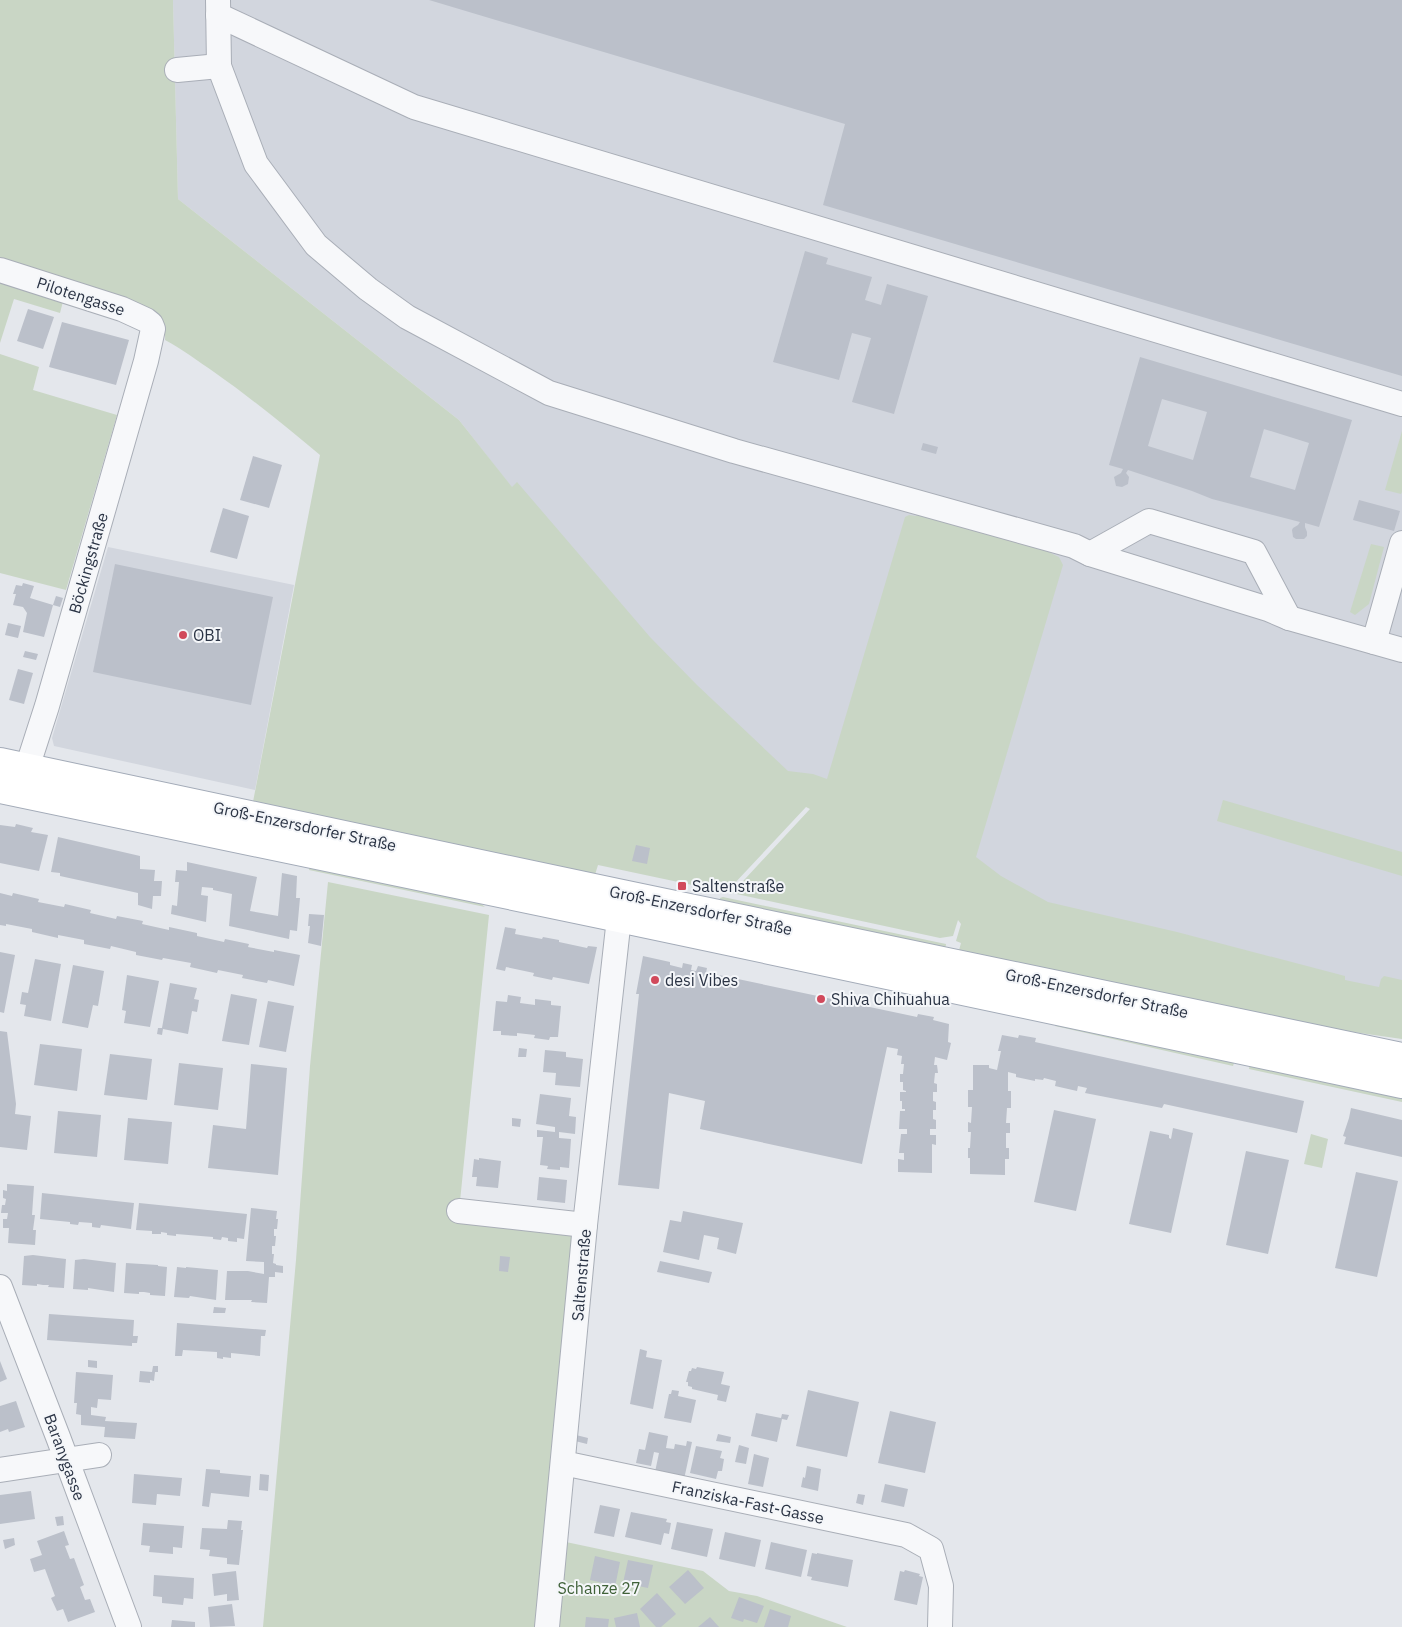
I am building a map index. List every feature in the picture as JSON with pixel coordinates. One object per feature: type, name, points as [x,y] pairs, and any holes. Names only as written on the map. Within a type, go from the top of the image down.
[{"type":"main road","name":"Groß-Enzersdorfer Straße","points":[[0,762],[1402,1084]]},
{"type":"main road","name":"Groß-Enzersdorfer Straße","points":[[11,792],[621,906],[1402,1057]]},
{"type":"street","points":[[1402,404],[414,107],[218,8],[219,66],[256,164],[316,245],[368,289],[407,317],[549,393],[734,451],[1074,546],[1090,554],[1268,609],[1289,618],[1402,650]]},
{"type":"street","points":[[177,70],[219,66]]},
{"type":"street","name":"Pilotengasse","points":[[0,270],[122,308],[149,321],[152,326],[152,332]]},
{"type":"street","name":"Böckingstraße","points":[[11,792],[27,768],[47,706],[146,361],[152,332]]},
{"type":"street","points":[[1090,554],[1148,521],[1254,552],[1289,618]]},
{"type":"street","points":[[1374,642],[1400,556]]},
{"type":"street","name":"Saltenstraße","points":[[547,1627],[585,1226],[621,906]]},
{"type":"street","points":[[459,1211],[585,1226]]},
{"type":"street","name":"Baranygasse","points":[[0,1288],[129,1627]]},
{"type":"street","points":[[0,1470],[100,1455]]},
{"type":"street","name":"Franziska-Fast-Gasse","points":[[562,1462],[906,1536],[931,1549],[941,1586],[940,1627]]},
{"type":"shaded area","points":[[173,0],[1402,0],[1402,998],[985,908],[822,812],[559,548],[459,420],[178,199]]},
{"type":"shaded area","points":[[108,547],[294,585],[255,790],[54,746],[52,738]]},
{"type":"green space","points":[[0,0],[173,0],[178,199],[459,420],[512,487],[517,482],[650,637],[697,685],[788,771],[813,774],[827,779],[905,517],[909,515],[916,516],[919,511],[1021,539],[1059,557],[1063,565],[976,857],[1001,876],[1048,902],[1177,932],[1345,976],[1345,980],[1379,987],[1384,976],[1402,980],[1402,1039],[1339,1030],[958,954],[961,943],[956,941],[961,924],[958,920],[953,936],[940,938],[732,893],[810,809],[806,807],[733,885],[729,888],[716,890],[598,865],[594,878],[252,807],[320,455],[241,392],[190,355],[165,340],[161,321],[148,308],[68,282],[60,313],[14,299],[0,343]]},
{"type":"green space","points":[[0,354],[39,367],[33,390],[117,415],[66,590],[0,573]]},
{"type":"green space","points":[[1402,431],[1402,492],[1401,494],[1385,490]]},
{"type":"green space","points":[[1371,544],[1384,547],[1369,604],[1355,615],[1350,612]]},
{"type":"green space","points":[[1223,800],[1402,852],[1402,876],[1217,821]]},
{"type":"green space","points":[[310,864],[475,899],[485,907],[309,870]]},
{"type":"green space","points":[[328,882],[489,915],[458,1221],[570,1235],[575,1241],[537,1627],[263,1627],[296,1260],[310,1066]]},
{"type":"green space","points":[[723,897],[946,944],[945,951],[719,904],[720,898]]},
{"type":"green space","points":[[1056,1021],[1235,1060],[1233,1066],[1055,1026]]},
{"type":"green space","points":[[1250,1063],[1402,1096],[1402,1102],[1249,1069]]},
{"type":"green space","points":[[1311,1134],[1328,1139],[1322,1168],[1304,1164]]},
{"type":"green space","name":"Schanze 27","points":[[566,1542],[703,1571],[729,1591],[757,1596],[847,1627],[557,1627]]},
{"type":"building","points":[[429,0],[1402,0],[1402,376],[823,205],[845,124]]},
{"type":"building","points":[[805,251],[828,258],[826,264],[872,277],[865,300],[881,305],[887,284],[928,296],[894,414],[852,402],[871,338],[852,333],[839,380],[773,362]]},
{"type":"building","points":[[28,309],[54,317],[43,349],[17,341]]},
{"type":"building","points":[[62,322],[129,340],[116,385],[49,367]]},
{"type":"building","points":[[1140,357],[1352,420],[1319,527],[1305,523],[1307,536],[1304,539],[1293,537],[1292,530],[1300,522],[1212,499],[1128,470],[1126,473],[1129,477],[1128,484],[1122,487],[1116,486],[1114,477],[1121,473],[1123,469],[1109,465]],"holes":[[[1162,399],[1207,412],[1193,460],[1148,446]],[[1264,429],[1309,443],[1295,490],[1250,477]]]},
{"type":"building","points":[[923,443],[938,447],[936,454],[921,450]]},
{"type":"building","points":[[253,456],[282,465],[269,508],[240,500]]},
{"type":"building","points":[[1359,500],[1400,511],[1394,531],[1353,520]]},
{"type":"building","points":[[223,508],[249,516],[237,559],[210,552]]},
{"type":"building","name":"OBI","points":[[115,564],[273,597],[251,705],[93,672]]},
{"type":"building","points":[[23,583],[34,586],[30,598],[53,605],[44,637],[23,632],[27,613],[23,607],[13,605],[16,594],[13,594],[16,585],[22,586]]},
{"type":"building","points":[[56,596],[63,598],[60,607],[53,605]]},
{"type":"building","points":[[8,623],[21,626],[18,638],[5,635]]},
{"type":"building","points":[[25,651],[38,654],[36,660],[23,657]]},
{"type":"building","points":[[18,669],[33,673],[24,704],[9,700]]},
{"type":"building","points":[[16,824],[33,828],[31,832],[48,835],[39,871],[0,863],[0,825],[15,827]]},
{"type":"building","points":[[58,837],[140,856],[140,869],[155,870],[154,881],[162,881],[161,896],[153,896],[152,909],[138,905],[138,893],[60,876],[60,873],[51,872]]},
{"type":"building","points":[[636,845],[650,848],[647,864],[632,861]]},
{"type":"building","points":[[187,862],[257,877],[250,911],[278,916],[282,873],[297,876],[296,898],[300,898],[297,931],[290,930],[289,939],[229,926],[232,894],[213,890],[213,888],[202,887],[201,895],[208,896],[206,922],[171,914],[172,905],[177,906],[179,882],[175,882],[176,870],[187,871]]},
{"type":"building","points":[[0,893],[12,896],[13,893],[39,899],[38,902],[64,907],[65,904],[91,910],[90,913],[116,919],[117,916],[143,921],[142,924],[169,930],[169,927],[197,933],[197,936],[224,942],[225,939],[249,944],[248,947],[300,955],[294,986],[268,980],[267,983],[242,978],[243,975],[218,970],[217,973],[190,967],[191,963],[136,955],[136,952],[111,946],[110,949],[84,944],[84,940],[58,935],[58,938],[32,932],[32,929],[6,924],[6,926],[0,925]]},
{"type":"building","points":[[309,914],[324,915],[321,946],[308,943]]},
{"type":"building","points":[[505,927],[516,929],[515,934],[559,940],[559,942],[587,948],[588,946],[597,947],[589,984],[553,977],[552,980],[533,976],[534,973],[506,967],[505,971],[496,969]]},
{"type":"building","points":[[0,952],[15,955],[4,1013],[0,1012]]},
{"type":"building","points":[[643,956],[670,962],[670,965],[682,968],[683,963],[692,965],[691,970],[696,971],[698,966],[707,968],[706,973],[917,1017],[918,1014],[934,1017],[933,1020],[949,1024],[948,1042],[951,1043],[947,1060],[935,1057],[934,1065],[937,1065],[938,1073],[935,1073],[934,1083],[937,1084],[937,1092],[933,1092],[936,1110],[933,1110],[933,1119],[936,1120],[936,1129],[930,1129],[930,1135],[936,1135],[936,1145],[932,1144],[932,1173],[898,1172],[898,1159],[904,1160],[904,1153],[899,1153],[901,1134],[907,1134],[907,1129],[899,1129],[900,1111],[905,1111],[905,1109],[902,1109],[902,1101],[900,1101],[900,1092],[906,1092],[903,1090],[903,1082],[900,1082],[900,1074],[903,1074],[904,1064],[901,1064],[902,1056],[897,1055],[898,1049],[887,1047],[862,1164],[700,1129],[705,1101],[669,1093],[659,1189],[618,1185],[639,994],[636,994]]},
{"type":"building","points":[[35,959],[61,964],[51,1021],[24,1016],[26,1005],[20,1004],[22,992],[28,993]]},
{"type":"building","points":[[73,965],[104,971],[98,1006],[93,1005],[88,1028],[62,1023]]},
{"type":"building","points":[[127,975],[159,981],[150,1027],[124,1023],[126,1011],[122,1010]]},
{"type":"building","points":[[170,983],[197,988],[194,999],[199,1000],[197,1012],[192,1011],[188,1034],[163,1029],[162,1035],[157,1034],[158,1028],[162,1028]]},
{"type":"building","points":[[231,994],[257,999],[249,1045],[222,1041]]},
{"type":"building","points":[[508,995],[521,997],[520,1003],[535,1005],[535,999],[551,1001],[551,1005],[561,1006],[558,1037],[550,1037],[549,1040],[534,1038],[535,1035],[517,1033],[517,1036],[501,1035],[501,1031],[493,1031],[496,1001],[507,1002]]},
{"type":"building","points":[[268,1001],[294,1006],[286,1052],[259,1047]]},
{"type":"building","points":[[0,1031],[7,1032],[16,1104],[15,1114],[31,1116],[27,1150],[0,1147]]},
{"type":"building","points":[[1002,1035],[1018,1038],[1019,1035],[1036,1038],[1035,1042],[1304,1101],[1297,1133],[1164,1104],[1162,1108],[1085,1093],[1087,1088],[1078,1086],[1077,1091],[1055,1086],[1056,1081],[1044,1078],[1043,1080],[1035,1079],[1035,1081],[1016,1077],[1016,1074],[1008,1072],[1008,1091],[1011,1091],[1011,1108],[1007,1108],[1006,1123],[1010,1123],[1010,1133],[1006,1133],[1006,1148],[1009,1148],[1009,1159],[1005,1159],[1005,1175],[970,1174],[968,1148],[970,1148],[971,1132],[968,1132],[968,1122],[971,1123],[972,1107],[968,1107],[968,1090],[973,1090],[973,1065],[989,1065],[989,1068],[997,1070],[1001,1051],[998,1051]]},
{"type":"building","points":[[40,1044],[82,1049],[77,1091],[34,1085]]},
{"type":"building","points":[[519,1048],[527,1049],[526,1057],[518,1057]]},
{"type":"building","points":[[545,1050],[566,1052],[566,1057],[583,1059],[580,1087],[555,1085],[556,1073],[543,1072]]},
{"type":"building","points":[[110,1054],[152,1059],[147,1100],[104,1095]]},
{"type":"building","points":[[179,1063],[223,1068],[218,1110],[174,1105]]},
{"type":"building","points":[[251,1064],[287,1068],[278,1175],[208,1168],[213,1125],[246,1129]]},
{"type":"building","points":[[540,1094],[571,1098],[569,1116],[576,1117],[575,1134],[559,1132],[559,1138],[571,1139],[569,1168],[560,1167],[560,1170],[547,1169],[548,1166],[540,1165],[543,1137],[537,1137],[537,1130],[555,1132],[555,1127],[536,1124]]},
{"type":"building","points":[[1351,1108],[1402,1120],[1402,1157],[1344,1144],[1346,1137],[1343,1136]]},
{"type":"building","points":[[1054,1110],[1096,1119],[1076,1211],[1034,1202]]},
{"type":"building","points":[[58,1111],[101,1115],[97,1157],[54,1153]]},
{"type":"building","points":[[128,1118],[172,1122],[168,1164],[124,1160]]},
{"type":"building","points":[[512,1118],[521,1119],[520,1127],[512,1126]]},
{"type":"building","points":[[1173,1128],[1193,1133],[1171,1233],[1129,1224],[1150,1131],[1169,1135],[1171,1139]]},
{"type":"building","points":[[1246,1151],[1289,1160],[1268,1254],[1226,1245]]},
{"type":"building","points":[[479,1158],[501,1161],[498,1188],[476,1186],[477,1177],[472,1177],[474,1159],[479,1160]]},
{"type":"building","points":[[1356,1172],[1398,1181],[1377,1277],[1335,1268]]},
{"type":"building","points":[[539,1177],[567,1180],[565,1203],[537,1200]]},
{"type":"building","points":[[7,1184],[34,1186],[32,1215],[35,1215],[33,1230],[36,1230],[35,1245],[8,1243],[9,1228],[3,1228],[3,1219],[7,1219],[8,1213],[1,1213],[2,1205],[5,1205],[6,1199],[3,1198],[3,1190],[7,1191]]},
{"type":"building","points":[[42,1193],[134,1203],[131,1229],[101,1225],[100,1228],[92,1227],[92,1223],[79,1222],[78,1225],[70,1224],[70,1222],[40,1219]]},
{"type":"building","points":[[139,1203],[247,1214],[244,1239],[237,1238],[237,1242],[228,1241],[228,1238],[222,1237],[221,1240],[213,1239],[213,1237],[167,1235],[167,1233],[161,1232],[161,1234],[152,1234],[152,1231],[136,1230]]},
{"type":"building","points":[[251,1208],[277,1211],[277,1229],[274,1229],[274,1236],[276,1236],[275,1246],[272,1246],[272,1254],[274,1254],[273,1263],[283,1266],[283,1273],[275,1272],[275,1277],[269,1277],[267,1303],[251,1302],[252,1300],[225,1300],[227,1271],[248,1271],[264,1274],[264,1262],[246,1261]]},
{"type":"building","points":[[683,1211],[743,1223],[736,1254],[717,1249],[719,1238],[704,1235],[699,1260],[663,1252],[670,1220],[681,1222]]},
{"type":"building","points":[[33,1255],[66,1259],[64,1288],[37,1284],[37,1286],[22,1285],[24,1256]]},
{"type":"building","points":[[500,1256],[510,1257],[508,1272],[499,1271]]},
{"type":"building","points":[[84,1259],[116,1263],[114,1292],[88,1288],[88,1290],[73,1289],[75,1260]]},
{"type":"building","points":[[660,1261],[712,1272],[709,1283],[657,1272]]},
{"type":"building","points":[[126,1263],[167,1267],[165,1296],[150,1295],[150,1293],[144,1292],[139,1292],[139,1294],[124,1293]]},
{"type":"building","points":[[177,1267],[218,1270],[216,1300],[190,1296],[189,1298],[174,1297]]},
{"type":"building","points":[[214,1307],[226,1308],[225,1313],[213,1313]]},
{"type":"building","points":[[49,1314],[134,1320],[133,1336],[138,1336],[137,1343],[132,1343],[132,1346],[47,1340]]},
{"type":"building","points":[[177,1323],[266,1330],[265,1336],[261,1336],[260,1356],[231,1353],[231,1358],[223,1357],[223,1359],[217,1358],[217,1352],[183,1350],[182,1356],[175,1356]]},
{"type":"building","points":[[640,1349],[647,1351],[646,1357],[662,1360],[653,1409],[630,1404]]},
{"type":"building","points":[[88,1360],[97,1361],[97,1368],[88,1367]]},
{"type":"building","points":[[0,1361],[7,1379],[0,1382]]},
{"type":"building","points":[[153,1366],[158,1366],[158,1372],[155,1372],[154,1381],[150,1380],[150,1383],[139,1382],[140,1371],[152,1372]]},
{"type":"building","points":[[697,1367],[724,1372],[721,1384],[730,1386],[726,1402],[717,1400],[718,1395],[692,1389],[692,1387],[688,1386],[688,1382],[686,1382],[689,1371]]},
{"type":"building","points":[[76,1372],[113,1375],[111,1400],[98,1399],[97,1408],[91,1407],[91,1415],[106,1417],[105,1421],[137,1423],[135,1439],[104,1437],[105,1427],[81,1425],[81,1415],[76,1414],[77,1403],[74,1403]]},
{"type":"building","points":[[672,1390],[679,1391],[678,1396],[696,1400],[691,1423],[664,1418],[669,1394],[671,1394]]},
{"type":"building","points":[[808,1390],[859,1402],[847,1457],[796,1446]]},
{"type":"building","points":[[16,1401],[25,1427],[9,1432],[8,1429],[0,1432],[0,1406]]},
{"type":"building","points":[[890,1411],[936,1422],[925,1473],[878,1463]]},
{"type":"building","points":[[756,1413],[781,1418],[782,1414],[789,1415],[787,1420],[782,1419],[777,1442],[751,1436]]},
{"type":"building","points":[[649,1432],[668,1436],[666,1448],[674,1449],[675,1444],[686,1446],[687,1441],[692,1442],[683,1484],[676,1482],[678,1475],[655,1472],[659,1453],[654,1452],[651,1466],[636,1463],[639,1449],[645,1450]]},
{"type":"building","points":[[718,1434],[731,1437],[730,1443],[716,1441]]},
{"type":"building","points":[[576,1435],[588,1438],[587,1444],[575,1441]]},
{"type":"building","points":[[739,1445],[749,1448],[746,1464],[735,1462]]},
{"type":"building","points":[[696,1446],[722,1451],[720,1458],[724,1459],[722,1471],[718,1471],[716,1479],[690,1473]]},
{"type":"building","points":[[754,1454],[769,1458],[763,1487],[748,1484]]},
{"type":"building","points":[[807,1466],[821,1469],[818,1491],[801,1487]]},
{"type":"building","points":[[206,1469],[220,1470],[220,1473],[251,1476],[249,1497],[211,1493],[209,1507],[202,1506]]},
{"type":"building","points":[[134,1474],[182,1478],[180,1496],[157,1494],[156,1505],[132,1503]]},
{"type":"building","points":[[260,1474],[269,1475],[268,1491],[259,1490]]},
{"type":"building","points":[[885,1484],[908,1489],[904,1507],[881,1502]]},
{"type":"building","points":[[31,1491],[35,1519],[0,1524],[0,1495]]},
{"type":"building","points":[[858,1494],[865,1495],[863,1505],[856,1503]]},
{"type":"building","points":[[600,1505],[620,1509],[614,1537],[594,1533]]},
{"type":"building","points":[[631,1512],[667,1519],[666,1522],[671,1523],[669,1534],[664,1533],[661,1545],[625,1537]]},
{"type":"building","points":[[63,1516],[64,1525],[57,1526],[55,1517]]},
{"type":"building","points":[[228,1520],[242,1521],[241,1530],[243,1530],[239,1565],[227,1564],[227,1558],[209,1556],[210,1550],[200,1549],[202,1528],[227,1529]]},
{"type":"building","points":[[677,1522],[713,1529],[707,1557],[671,1549]]},
{"type":"building","points":[[143,1523],[184,1526],[182,1548],[173,1547],[173,1554],[149,1552],[150,1546],[141,1545]]},
{"type":"building","points":[[64,1531],[69,1545],[65,1546],[70,1559],[74,1558],[84,1585],[80,1587],[85,1600],[90,1599],[95,1612],[68,1622],[63,1609],[57,1611],[51,1598],[55,1596],[45,1569],[34,1572],[30,1559],[42,1555],[37,1541]]},
{"type":"building","points":[[725,1532],[761,1540],[755,1567],[719,1559]]},
{"type":"building","points":[[14,1538],[15,1545],[5,1549],[3,1540]]},
{"type":"building","points":[[771,1542],[807,1550],[801,1577],[765,1569]]},
{"type":"building","points":[[812,1553],[853,1560],[848,1587],[811,1580],[812,1577],[807,1576]]},
{"type":"building","points":[[595,1556],[620,1562],[614,1592],[611,1591],[612,1585],[590,1580]]},
{"type":"building","points":[[628,1560],[653,1565],[648,1588],[623,1583]]},
{"type":"building","points":[[688,1570],[704,1588],[685,1604],[669,1587]]},
{"type":"building","points":[[905,1570],[920,1574],[919,1576],[923,1577],[917,1605],[894,1600],[900,1571],[904,1572]]},
{"type":"building","points":[[236,1571],[239,1600],[227,1601],[227,1594],[214,1596],[212,1574]]},
{"type":"building","points":[[154,1575],[194,1578],[193,1599],[184,1598],[183,1605],[162,1603],[162,1597],[153,1596]]},
{"type":"building","points":[[657,1593],[676,1614],[661,1627],[656,1627],[640,1609]]},
{"type":"building","points":[[739,1597],[764,1606],[757,1623],[744,1619],[743,1622],[731,1618]]},
{"type":"building","points":[[232,1604],[235,1626],[210,1627],[208,1607]]},
{"type":"building","points":[[770,1609],[791,1616],[788,1627],[764,1627]]},
{"type":"building","points":[[637,1613],[640,1627],[616,1627],[614,1618]]},
{"type":"building","points":[[586,1617],[609,1619],[608,1627],[585,1627]]},
{"type":"building","points":[[710,1617],[719,1627],[698,1627]]},
{"type":"building","points":[[172,1620],[195,1622],[195,1627],[171,1627]]},
{"type":"place","name":"OBI","points":[[183,635]]},
{"type":"place","name":"Saltenstraße","points":[[682,886]]},
{"type":"place","name":"desi Vibes","points":[[655,980]]},
{"type":"place","name":"Shiva Chihuahua","points":[[821,999]]}]
